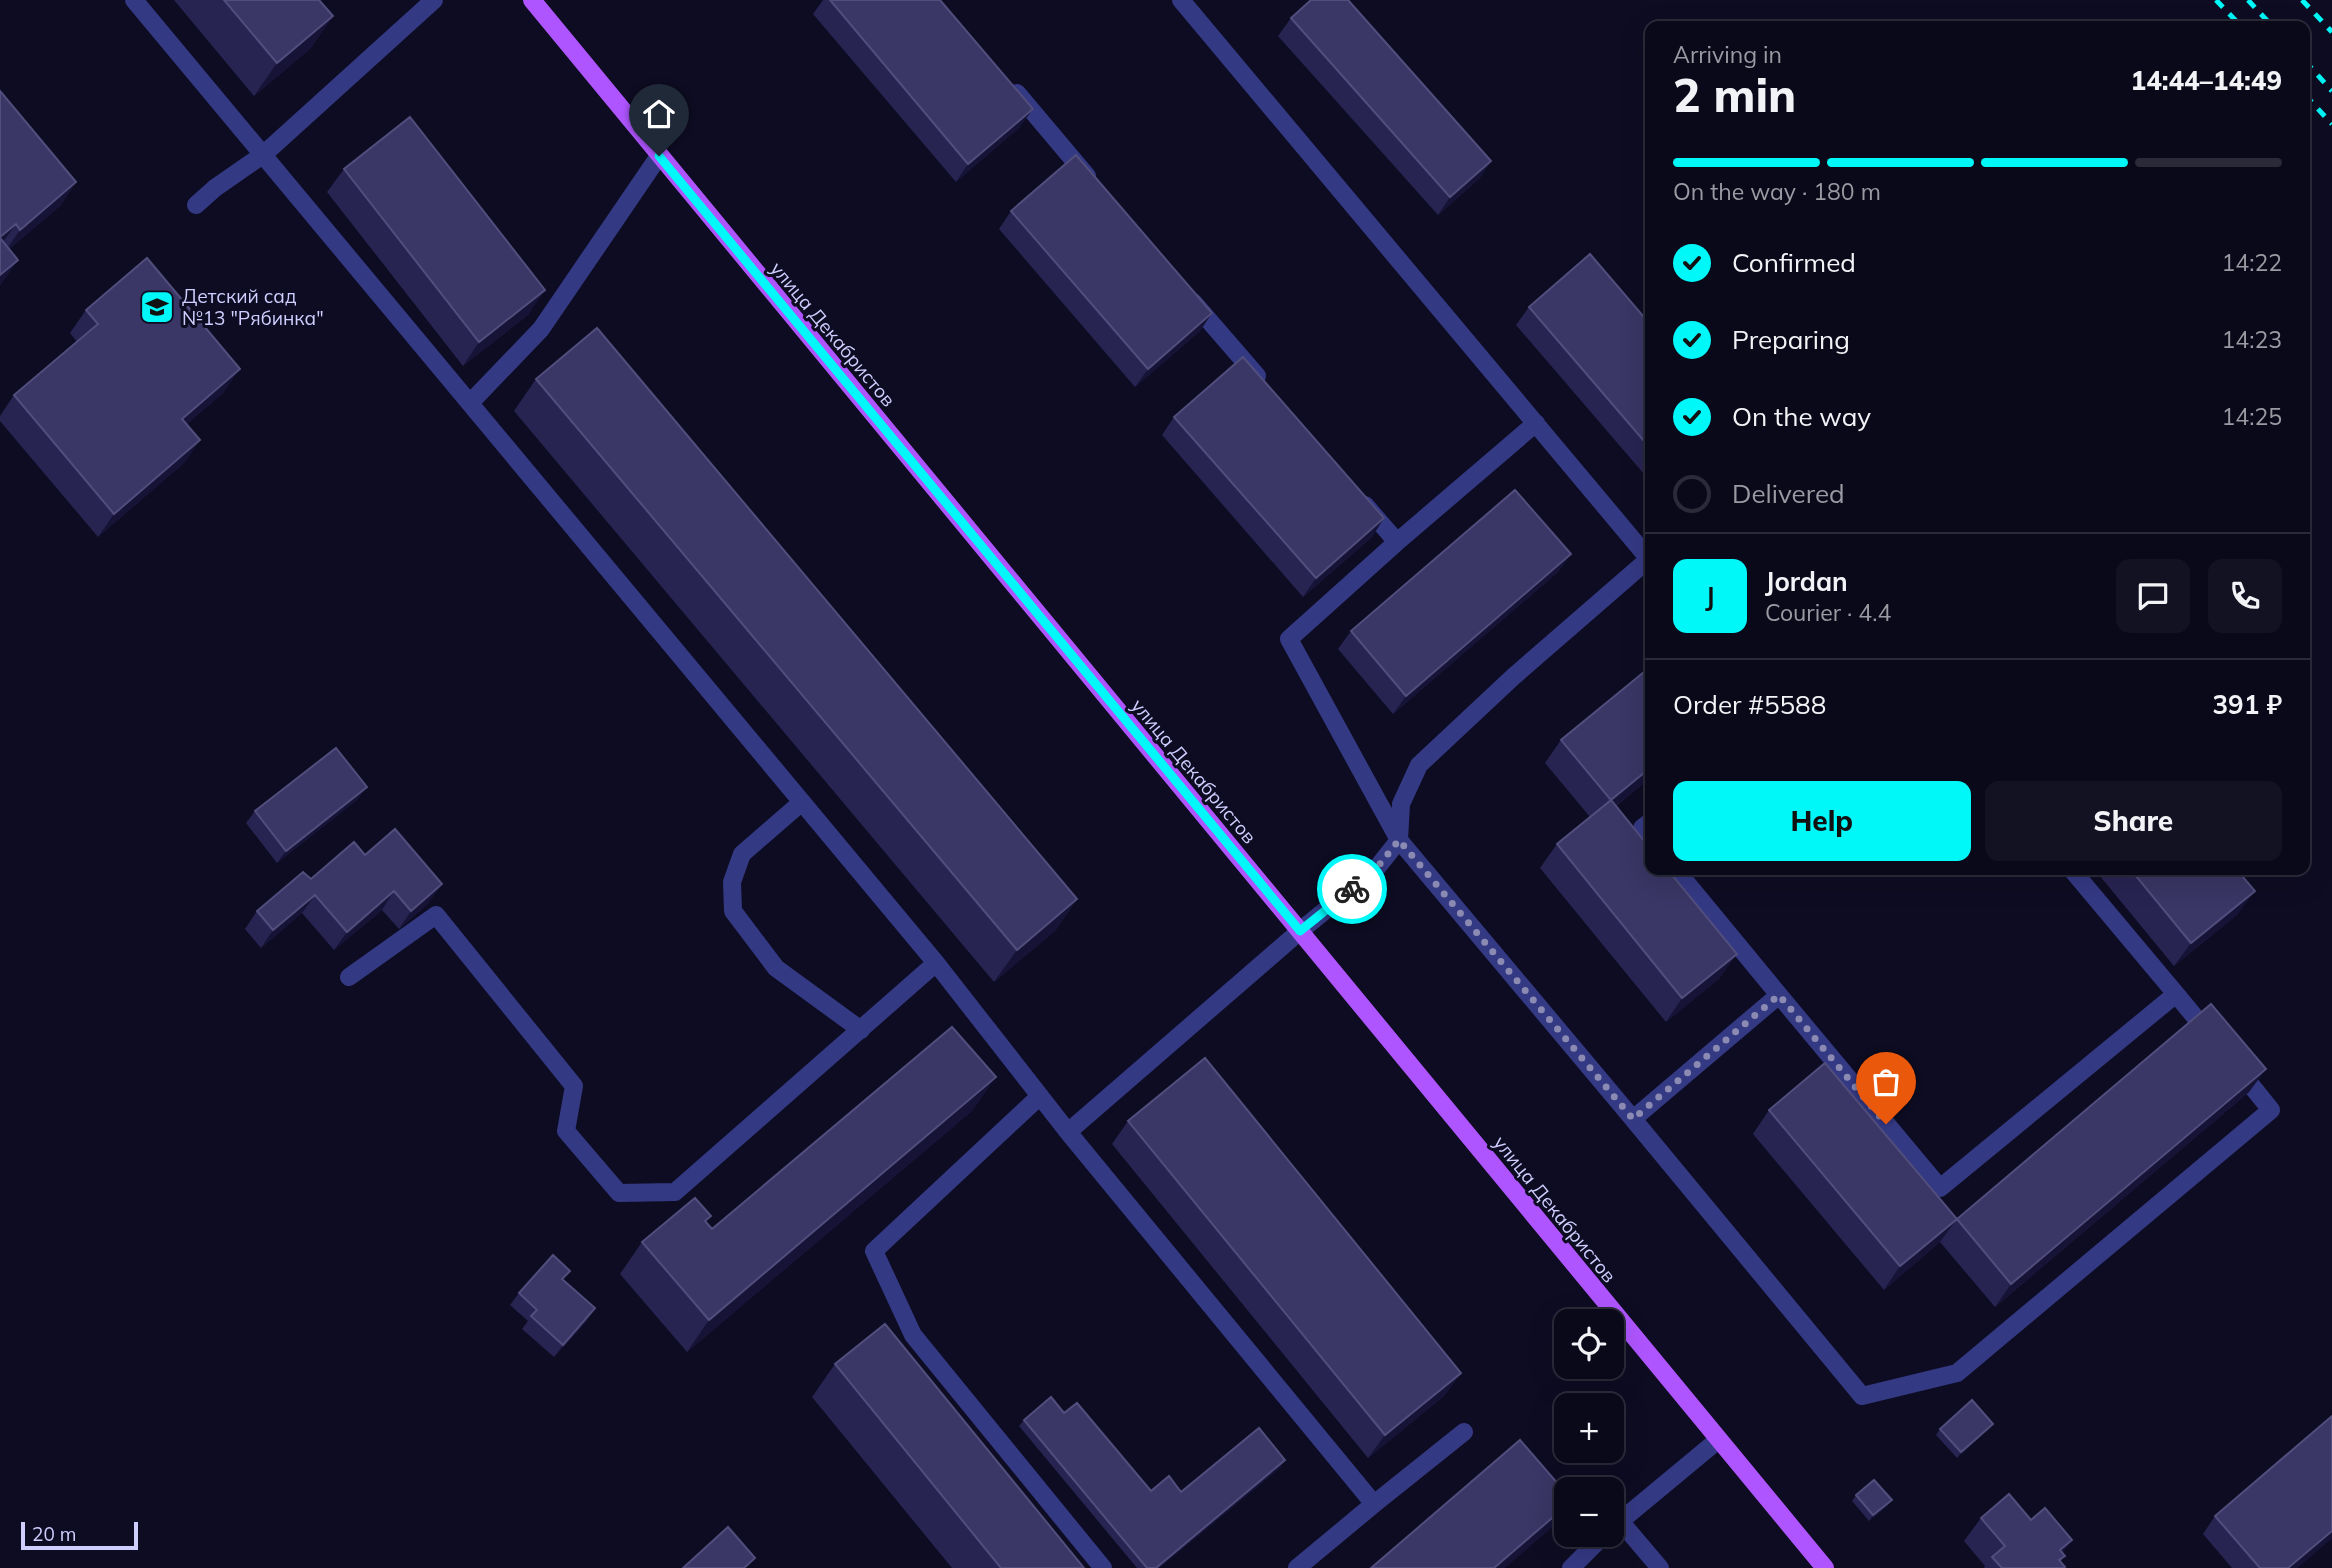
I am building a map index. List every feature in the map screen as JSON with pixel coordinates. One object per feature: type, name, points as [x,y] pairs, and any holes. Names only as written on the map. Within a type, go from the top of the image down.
[{"type":"main road","name":"улица Декабристов","points":[[532,0],[1825,1568]]},
{"type":"lane","points":[[134,0],[936,963],[1068,1132],[1374,1504]]},
{"type":"lane","points":[[197,205],[215,188],[264,154],[434,0]]},
{"type":"lane","points":[[1181,0],[1645,552]]},
{"type":"lane","points":[[1010,85],[1100,191]]},
{"type":"lane","points":[[471,402],[541,329],[659,156]]},
{"type":"lane","points":[[1181,287],[1271,393]]},
{"type":"lane","points":[[1536,423],[1289,639],[1399,840],[1862,1396],[1957,1373],[2271,1110],[2076,875]]},
{"type":"lane","points":[[1352,489],[1397,542]]},
{"type":"lane","points":[[1068,1132],[1300,931],[1376,869],[1399,840],[1401,804],[1419,765],[1513,677],[1645,562]]},
{"type":"lane","points":[[802,802],[743,854],[732,882],[733,911],[776,968],[861,1030]]},
{"type":"lane","points":[[1680,875],[1940,1188],[2175,994]]},
{"type":"lane","points":[[349,977],[436,915],[574,1086],[566,1131],[619,1193],[675,1192],[936,963]]},
{"type":"lane","points":[[1633,1119],[1779,995]]},
{"type":"lane","points":[[1040,1096],[874,1251],[913,1335],[1103,1568]]},
{"type":"lane","points":[[1297,1568],[1464,1432]]},
{"type":"lane","points":[[1624,1518],[1718,1440]]},
{"type":"lane","points":[[1624,1533],[1660,1568]]},
{"type":"lane","points":[[1571,1568],[1592,1547]]},
{"type":"building","points":[[224,0],[319,0],[333,16],[277,63]]},
{"type":"building","points":[[830,0],[940,0],[1033,109],[968,164]]},
{"type":"building","points":[[1311,0],[1348,0],[1491,161],[1450,197],[1291,18]]},
{"type":"building","points":[[0,91],[76,182],[20,230],[16,224],[0,237]]},
{"type":"building","points":[[410,117],[545,290],[479,342],[344,169]]},
{"type":"building","points":[[1076,155],[1212,313],[1148,369],[1011,211]]},
{"type":"building","points":[[0,238],[18,260],[0,275]]},
{"type":"building","points":[[1590,254],[1645,318],[1645,442],[1529,307]]},
{"type":"building","points":[[147,258],[240,369],[182,419],[200,440],[114,514],[14,395],[98,324],[86,310]]},
{"type":"building","points":[[597,328],[1077,899],[1017,950],[536,379]]},
{"type":"building","points":[[1243,357],[1384,518],[1316,578],[1174,417]]},
{"type":"building","points":[[1515,490],[1571,554],[1406,696],[1351,631]]},
{"type":"building","points":[[1645,671],[1645,772],[1611,800],[1561,740]]},
{"type":"building","points":[[336,748],[367,787],[286,851],[255,811]]},
{"type":"building","points":[[1611,800],[1645,842],[1645,875],[1672,875],[1737,954],[1682,998],[1557,844]]},
{"type":"building","points":[[395,829],[442,884],[411,911],[394,891],[347,932],[315,895],[273,930],[257,911],[303,872],[311,879],[354,842],[365,855]]},
{"type":"building","points":[[2135,875],[2241,875],[2255,891],[2191,943]]},
{"type":"building","points":[[2211,1004],[2266,1069],[2011,1284],[1957,1219]]},
{"type":"building","points":[[952,1027],[996,1077],[709,1320],[642,1242],[695,1198],[711,1216],[705,1221],[712,1229]]},
{"type":"building","points":[[1205,1058],[1461,1373],[1385,1435],[1128,1121]]},
{"type":"building","points":[[1825,1063],[1957,1219],[1900,1266],[1769,1110]]},
{"type":"building","points":[[553,1255],[570,1271],[562,1279],[595,1308],[563,1345],[531,1316],[537,1310],[519,1293]]},
{"type":"building","points":[[885,1324],[1084,1568],[1001,1568],[835,1364]]},
{"type":"building","points":[[1051,1397],[1064,1413],[1077,1403],[1151,1491],[1169,1476],[1181,1492],[1259,1428],[1285,1460],[1156,1568],[1147,1568],[1024,1420]]},
{"type":"building","points":[[1972,1400],[1993,1424],[1961,1452],[1940,1429]]},
{"type":"building","points":[[2332,1416],[2332,1531],[2288,1568],[2260,1568],[2215,1516]]},
{"type":"building","points":[[1520,1440],[1554,1479],[1554,1516],[1494,1568],[1371,1568]]},
{"type":"building","points":[[1874,1480],[1892,1500],[1873,1515],[1856,1495]]},
{"type":"building","points":[[2009,1494],[2031,1520],[2045,1508],[2072,1540],[2060,1550],[2065,1556],[2059,1560],[2064,1568],[2002,1568],[1992,1557],[2005,1546],[1981,1518]]},
{"type":"building","points":[[728,1527],[755,1558],[744,1568],[683,1568]]},
{"type":"railway","points":[[2216,0],[2236,21]]},
{"type":"railway","points":[[2248,0],[2267,21]]},
{"type":"railway","points":[[2302,0],[2332,32]]},
{"type":"railway","points":[[2310,67],[2332,91]]},
{"type":"railway","points":[[2310,100],[2332,124]]},
{"type":"way so far","points":[[1352,889],[1376,869],[1399,840],[1633,1119],[1779,995],[1886,1124]]},
{"type":"place","name":"Детский сад №13 \"Рябинка\"","points":[[157,307]]},
{"type":"route","points":[[659,156],[1300,931],[1352,889]]}]
